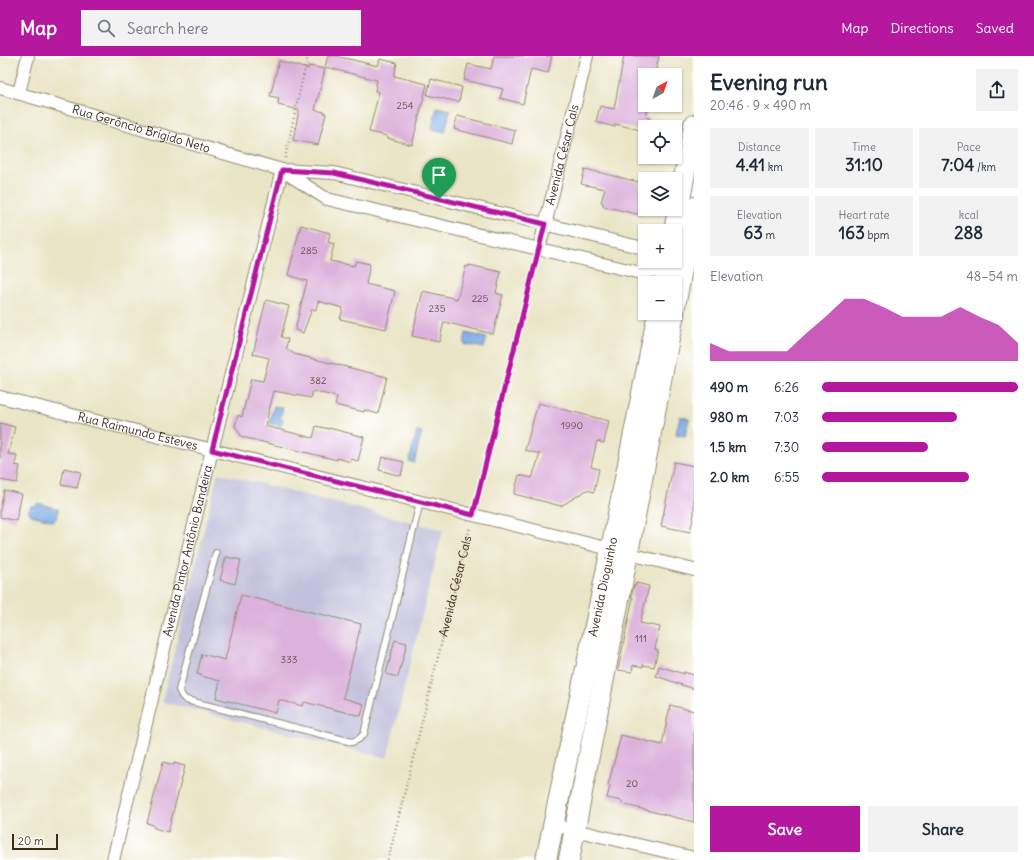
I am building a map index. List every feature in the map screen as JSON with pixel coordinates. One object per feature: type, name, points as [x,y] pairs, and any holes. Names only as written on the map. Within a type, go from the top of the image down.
[{"type":"main road","points":[[675,224],[694,125]]},
{"type":"main road","points":[[672,270],[694,207]]},
{"type":"main road","name":"Avenida Dioguinho","points":[[569,860],[575,831],[657,320]]},
{"type":"main road","name":"Avenida Dioguinho","points":[[546,860],[620,552],[672,320]]},
{"type":"street","points":[[19,93],[28,56]]},
{"type":"street","name":"Avenida César Cals","points":[[539,249],[586,56]]},
{"type":"street","name":"Rua Gerôncio Brígido Neto","points":[[0,88],[282,170],[334,173],[638,247]]},
{"type":"street","name":"Rua Gerôncio Brígido Neto","points":[[282,170],[327,199],[641,273],[672,270]]},
{"type":"street","name":"Avenida Pintor Antônio Bandeira","points":[[113,860],[212,450],[282,170]]},
{"type":"street","name":"Rua Raimundo Esteves","points":[[0,397],[694,570]]},
{"type":"street","points":[[553,826],[694,858]]},
{"type":"lane","points":[[216,553],[179,690],[182,696],[186,700],[352,742],[359,739],[364,734],[420,502]]},
{"type":"path","points":[[282,170],[307,59],[310,56]]},
{"type":"path","name":"Avenida César Cals","points":[[388,860],[539,249]]},
{"type":"shaded area","points":[[218,473],[443,530],[387,758],[162,702]]},
{"type":"water","points":[[437,107],[450,110],[445,132],[432,129]]},
{"type":"water","points":[[466,333],[487,338],[484,348],[464,344]]},
{"type":"water","points":[[274,406],[283,408],[280,419],[283,420],[281,426],[269,423]]},
{"type":"water","points":[[680,416],[689,419],[685,436],[676,434]]},
{"type":"water","points":[[417,431],[422,432],[414,463],[409,461]]},
{"type":"water","points":[[38,503],[58,509],[58,516],[54,521],[31,515],[29,509],[31,506],[35,506]]},
{"type":"building","points":[[328,56],[336,56],[378,66],[380,59],[397,63],[394,76],[427,84],[412,145],[387,138],[387,136],[369,132],[379,92],[375,91],[377,80],[325,67]]},
{"type":"building","points":[[494,56],[552,56],[548,73],[531,69],[523,104],[500,98],[503,89],[464,80],[468,64],[491,69]]},
{"type":"building","points":[[624,56],[659,56],[656,68],[638,68],[638,112],[647,112],[646,117],[650,118],[649,120],[638,120],[638,129],[615,124],[615,127],[596,122],[600,106],[614,109]]},
{"type":"building","points":[[279,61],[308,69],[308,66],[325,69],[315,110],[325,112],[326,114],[318,145],[293,140],[299,110],[278,105],[279,98],[270,96]]},
{"type":"building","points":[[431,79],[462,87],[459,102],[427,95]]},
{"type":"building","points":[[457,116],[515,130],[512,144],[454,129]]},
{"type":"building","points":[[585,169],[638,182],[638,214],[603,206],[603,203],[601,202],[605,189],[581,184]]},
{"type":"building","points":[[301,225],[330,233],[328,242],[334,244],[330,261],[354,266],[356,261],[370,264],[366,284],[395,291],[386,329],[340,319],[343,308],[318,301],[316,310],[312,309],[303,333],[295,330],[307,281],[288,275]]},
{"type":"building","points":[[469,265],[501,272],[496,293],[503,295],[493,334],[444,322],[439,342],[412,336],[423,291],[457,299],[466,266],[468,267]]},
{"type":"building","points":[[266,300],[289,306],[281,337],[288,339],[286,348],[294,354],[387,377],[378,414],[335,405],[337,397],[313,391],[311,398],[274,391],[265,426],[313,438],[316,426],[364,437],[358,461],[351,459],[351,462],[337,458],[337,460],[242,437],[235,426],[238,415],[242,417],[251,379],[263,381],[269,358],[253,354]]},
{"type":"building","points":[[538,403],[609,421],[604,443],[597,441],[591,467],[599,469],[594,492],[587,490],[561,506],[514,494],[519,475],[532,478],[540,454],[525,450]]},
{"type":"building","points":[[0,423],[15,427],[8,454],[17,455],[15,465],[20,466],[17,483],[0,480]]},
{"type":"building","points":[[382,457],[404,462],[401,476],[379,470]]},
{"type":"building","points":[[674,462],[694,466],[694,514],[690,532],[661,526]]},
{"type":"building","points":[[64,468],[81,472],[77,488],[61,485]]},
{"type":"building","points":[[4,490],[22,494],[16,521],[0,517]]},
{"type":"building","points":[[226,557],[241,560],[235,584],[220,580]]},
{"type":"building","points":[[636,583],[649,586],[640,623],[660,627],[655,649],[658,650],[654,667],[633,665],[632,672],[618,670],[633,597],[631,597],[634,585],[635,586]]},
{"type":"building","points":[[241,595],[361,624],[343,698],[364,704],[361,716],[304,702],[303,706],[279,700],[276,713],[216,698],[220,681],[197,674],[202,654],[225,660]]},
{"type":"building","points":[[395,640],[407,643],[398,677],[386,674]]},
{"type":"building","points":[[659,666],[684,674],[684,672],[694,675],[694,689],[656,676]]},
{"type":"building","points":[[670,705],[694,711],[694,822],[622,804],[622,801],[607,798],[610,786],[608,785],[621,735],[662,745]]},
{"type":"building","points":[[163,762],[185,766],[168,832],[154,828],[153,825],[147,823]]},
{"type":"route","points":[[282,170],[334,173],[439,199],[545,224],[473,515],[212,450],[282,170]]}]
